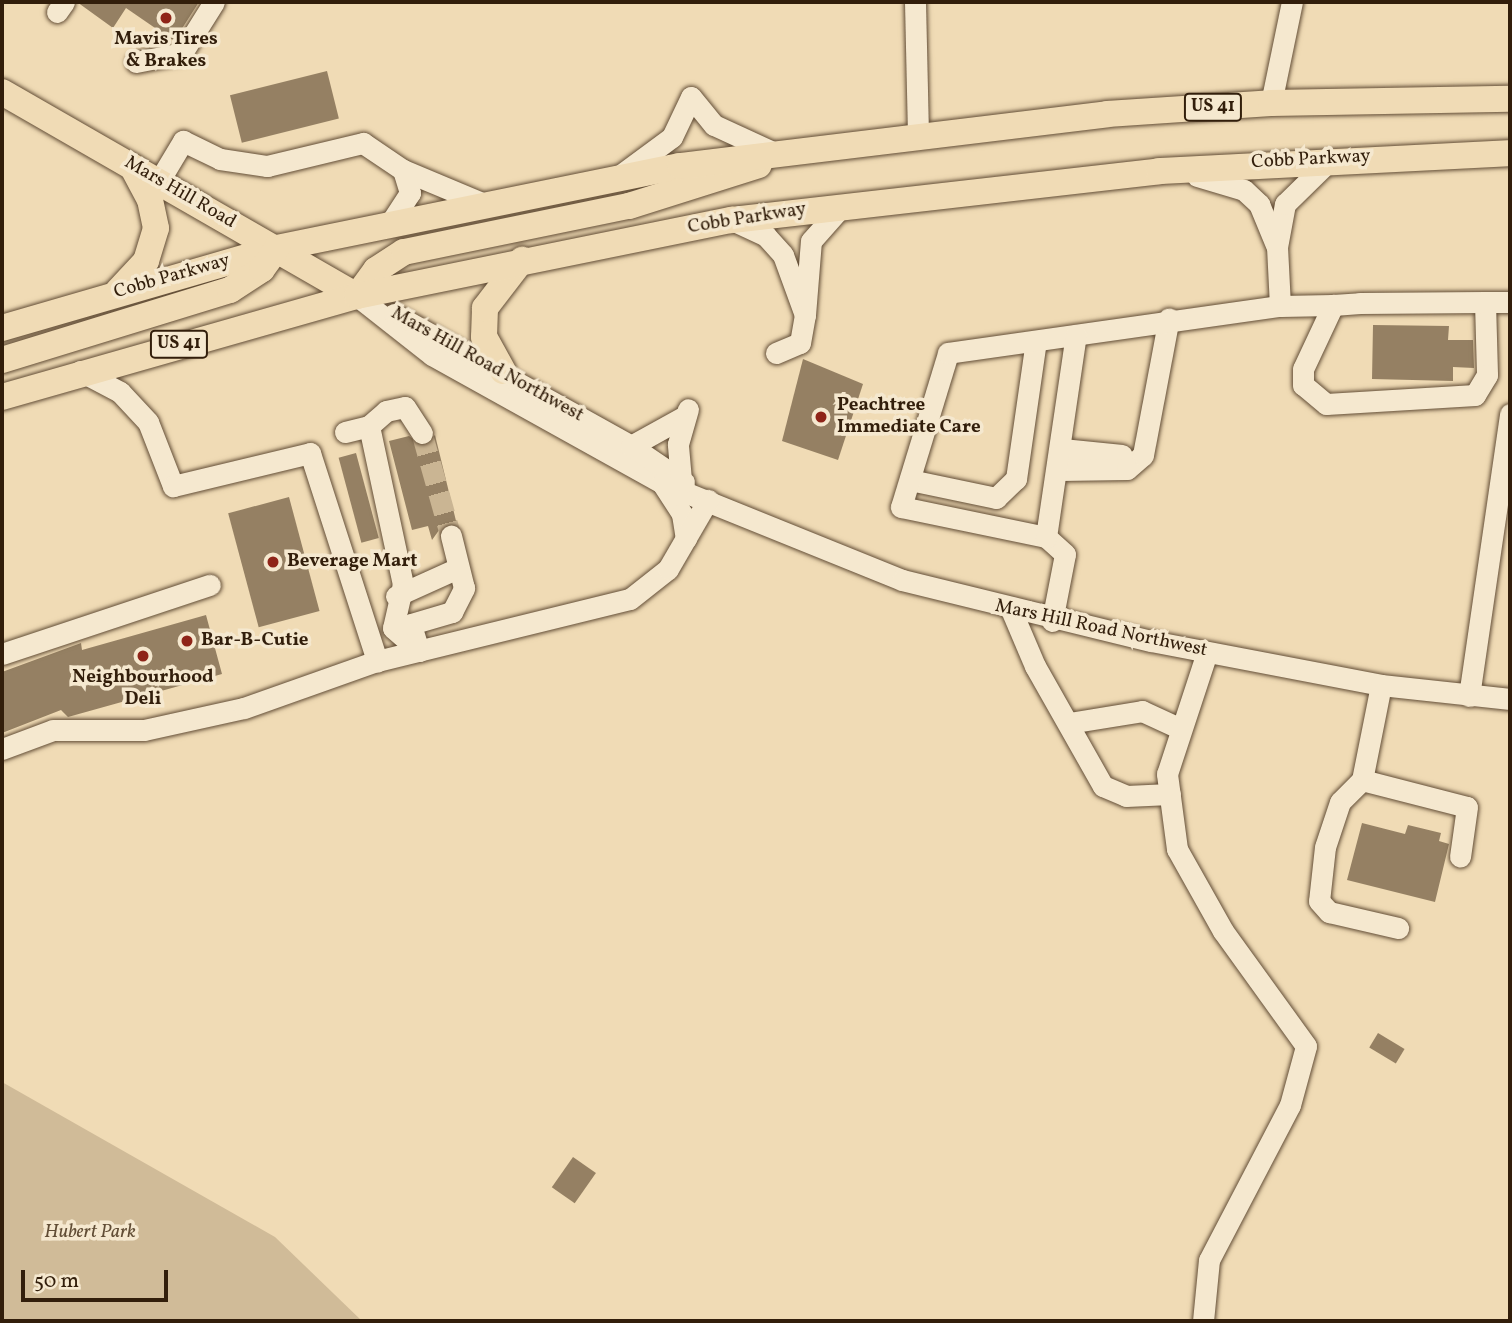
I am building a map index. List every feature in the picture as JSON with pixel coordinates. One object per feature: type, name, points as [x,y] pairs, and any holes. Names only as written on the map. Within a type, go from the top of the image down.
[{"type":"main road","name":"Mars Hill Road","points":[[2,92],[357,296]]},
{"type":"main road","name":"Cobb Parkway","points":[[2,328],[277,248],[391,222],[617,177],[785,151],[918,132],[1271,103],[1510,99]]},
{"type":"main road","points":[[357,296],[376,270],[404,252],[679,193],[785,151]]},
{"type":"main road","name":"Cobb Parkway","points":[[2,397],[80,371],[357,296],[522,260],[732,220],[845,204],[1159,171],[1333,158],[1510,153]]},
{"type":"main road","points":[[116,293],[140,271],[154,241],[150,200],[131,164]]},
{"type":"main road","points":[[2,360],[230,290],[262,269],[277,248]]},
{"type":"main road","points":[[503,371],[484,337],[485,307],[522,260]]},
{"type":"street","points":[[136,62],[182,53],[214,2]]},
{"type":"street","points":[[915,2],[918,132]]},
{"type":"street","points":[[1271,103],[1292,2]]},
{"type":"street","points":[[617,177],[672,137],[691,97],[714,125],[785,151]]},
{"type":"street","points":[[159,181],[183,141],[219,159],[267,166],[363,143],[403,170],[482,203]]},
{"type":"street","points":[[1280,306],[1277,247],[1285,204],[1333,158]]},
{"type":"street","points":[[391,222],[410,193],[403,170]]},
{"type":"street","points":[[1159,171],[1244,190],[1259,204],[1277,247]]},
{"type":"street","points":[[776,352],[800,343],[811,241],[845,204]]},
{"type":"street","points":[[732,220],[775,244],[805,314]]},
{"type":"street","name":"Mars Hill Road Northwest","points":[[357,296],[503,371],[631,446],[672,482]]},
{"type":"street","name":"Mars Hill Road Northwest","points":[[357,296],[432,355],[708,500],[871,569],[1012,612],[1052,621],[1381,685],[1510,699]]},
{"type":"street","points":[[1333,305],[1303,369],[1303,385],[1326,404],[1479,392],[1487,375],[1485,302]]},
{"type":"street","points":[[1052,621],[1065,554],[1046,537],[901,507],[948,353],[1076,335],[1168,327],[1280,306],[1510,302]]},
{"type":"street","points":[[1061,459],[1127,469],[1143,455],[1168,327]]},
{"type":"street","points":[[1046,537],[1061,459],[1076,335]]},
{"type":"street","points":[[910,480],[996,498],[1016,479],[1036,341]]},
{"type":"street","points":[[80,371],[120,392],[148,422],[173,486],[310,453],[377,661]]},
{"type":"street","points":[[345,432],[369,426],[386,411],[405,407],[422,433]]},
{"type":"street","points":[[631,446],[685,413],[672,482],[686,539]]},
{"type":"street","points":[[1469,696],[1510,414]]},
{"type":"street","points":[[369,426],[403,584],[397,596],[393,628],[419,651]]},
{"type":"street","points":[[2,750],[53,730],[144,730],[244,708],[377,661],[630,599],[668,569],[708,500]]},
{"type":"street","points":[[419,651],[411,624],[452,612],[464,589],[451,536]]},
{"type":"street","points":[[397,596],[458,568]]},
{"type":"street","points":[[2,654],[210,585]]},
{"type":"street","points":[[1012,612],[1035,666],[1103,786],[1126,796],[1170,794]]},
{"type":"street","points":[[1203,1321],[1209,1260],[1290,1105],[1306,1046],[1223,931],[1177,849],[1167,774],[1207,652]]},
{"type":"street","points":[[1381,685],[1362,780],[1340,802],[1325,847],[1319,901],[1329,912],[1398,928]]},
{"type":"street","points":[[1069,723],[1142,711],[1181,729]]},
{"type":"street","points":[[1362,780],[1467,807],[1460,857]]},
{"type":"green space","name":"Hubert Park","points":[[2,1082],[275,1237],[362,1321],[2,1321]]},
{"type":"building","name":"Mavis Tires & Brakes","points":[[77,2],[199,2],[174,41],[126,8],[113,28]]},
{"type":"building","points":[[327,71],[339,119],[242,143],[230,95]]},
{"type":"building","points":[[1373,325],[1449,326],[1448,340],[1473,340],[1474,368],[1453,367],[1453,381],[1372,379]]},
{"type":"building","name":"Peachtree Immediate Care","points":[[803,359],[863,384],[838,460],[782,441]]},
{"type":"building","points":[[435,435],[457,525],[442,526],[432,540],[428,526],[412,530],[389,441],[409,436],[423,446]]},
{"type":"building","points":[[356,453],[379,538],[361,543],[339,458]]},
{"type":"building","name":"Beverage Mart","points":[[289,497],[320,611],[259,627],[228,513]]},
{"type":"building","points":[[206,615],[222,674],[68,717],[61,710],[2,733],[2,672],[81,643],[82,650]]},
{"type":"building","points":[[1362,823],[1405,834],[1408,825],[1441,833],[1439,841],[1449,844],[1435,902],[1347,880]]},
{"type":"building","points":[[1378,1033],[1405,1049],[1396,1064],[1369,1048]]},
{"type":"building","points":[[573,1157],[596,1173],[575,1203],[552,1187]]},
{"type":"tunnel","points":[[422,433],[451,536]]},
{"type":"place","name":"Mavis Tires & Brakes","points":[[166,18]]},
{"type":"place","name":"Peachtree Immediate Care","points":[[821,417]]},
{"type":"place","name":"Beverage Mart","points":[[273,562]]},
{"type":"place","name":"Bar-B-Cutie","points":[[187,641]]},
{"type":"place","name":"Neighbourhood Deli","points":[[143,656]]}]
